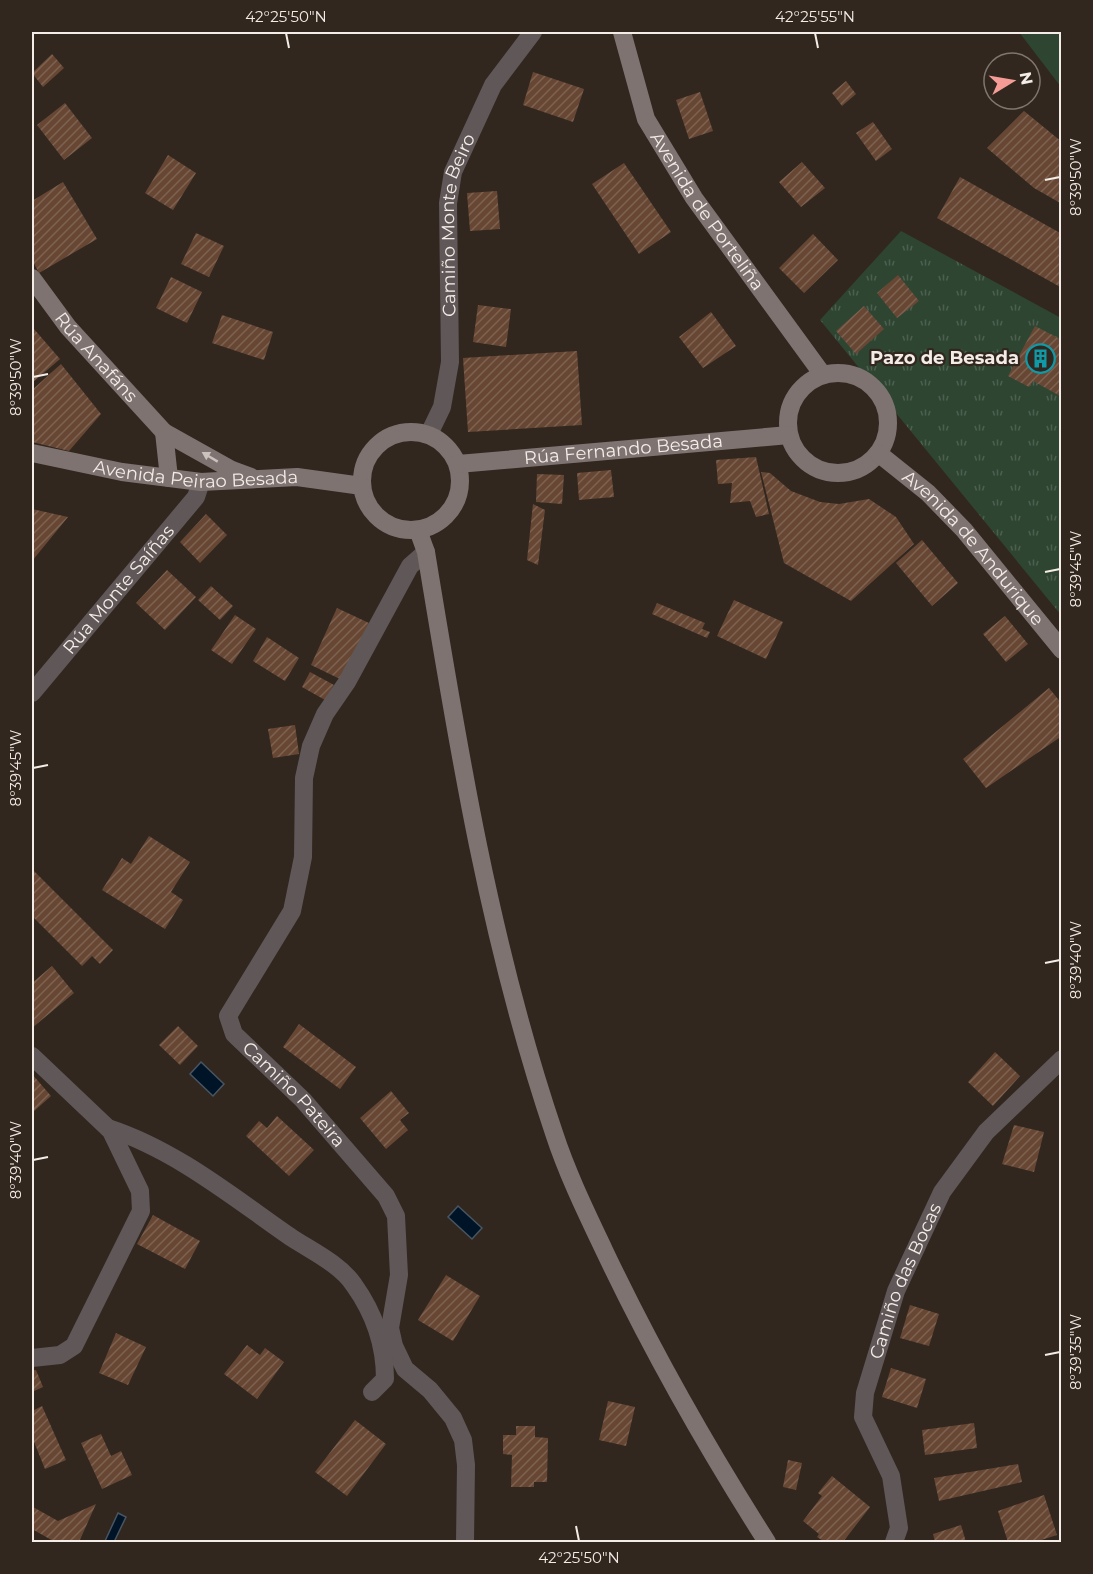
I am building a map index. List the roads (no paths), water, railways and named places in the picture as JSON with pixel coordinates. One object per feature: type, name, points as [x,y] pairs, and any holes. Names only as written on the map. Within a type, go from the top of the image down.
[{"type":"main road","name":"Avenida de Porteliña","points":[[622,32],[646,120],[694,198],[823,375]]},
{"type":"main road","name":"Rúa Anafáns","points":[[32,278],[68,327],[164,432],[232,470],[257,480]]},
{"type":"main road","points":[[839,372],[856,376],[870,384],[881,396],[887,410],[888,425],[885,440],[878,453],[867,464],[852,471],[828,472],[807,462],[796,450],[789,435],[788,420],[791,405],[798,392],[809,381],[823,375],[839,372]]},
{"type":"main road","points":[[413,431],[429,434],[450,449],[458,465],[459,493],[454,507],[432,526],[418,530],[402,530],[381,519],[366,501],[362,486],[366,461],[381,441],[396,433],[413,431]]},
{"type":"main road","points":[[164,432],[170,478]]},
{"type":"main road","name":"Rúa Fernando Besada","points":[[458,465],[789,435]]},
{"type":"main road","name":"Avenida Peirao Besada","points":[[32,453],[122,472],[201,482],[297,477],[362,486]]},
{"type":"main road","name":"Avenida de Andurique","points":[[878,453],[928,493],[964,530],[1062,650]]},
{"type":"main road","points":[[418,530],[426,552],[457,740],[488,893],[515,1001],[555,1135],[626,1296],[694,1424],[766,1542]]},
{"type":"street","name":"Camiño Monte Beiro","points":[[429,434],[442,407],[450,362],[448,203],[453,172],[493,85],[533,32]]},
{"type":"street","name":"Rúa Monte Saíñas","points":[[32,693],[196,497],[201,482]]},
{"type":"street","name":"Camiño Pateira","points":[[426,552],[410,566],[346,682],[325,714],[311,746],[304,778],[303,857],[292,910],[228,1016],[234,1034],[303,1100],[386,1197],[396,1216],[399,1275],[390,1328],[394,1347],[405,1369],[430,1390],[453,1418],[463,1440],[466,1465],[465,1542]]},
{"type":"street","points":[[32,1056],[108,1128],[128,1161],[140,1191],[141,1211],[74,1346],[60,1356],[32,1358]]},
{"type":"street","name":"Camiño das Bocas","points":[[894,1542],[899,1528],[891,1476],[863,1417],[865,1393],[896,1291],[942,1192],[986,1132],[1062,1059]]},
{"type":"street","points":[[108,1128],[135,1137],[185,1165],[329,1263],[353,1283],[372,1316],[385,1353],[385,1379],[372,1392]]},
{"type":"water","points":[[201,1062],[224,1084],[213,1096],[190,1074]]},
{"type":"water","points":[[458,1206],[482,1228],[472,1239],[448,1217]]},
{"type":"water","points":[[118,1513],[126,1517],[114,1542],[105,1541]]},
{"type":"place","name":"Pazo de Besada","points":[[1040,358]]}]
